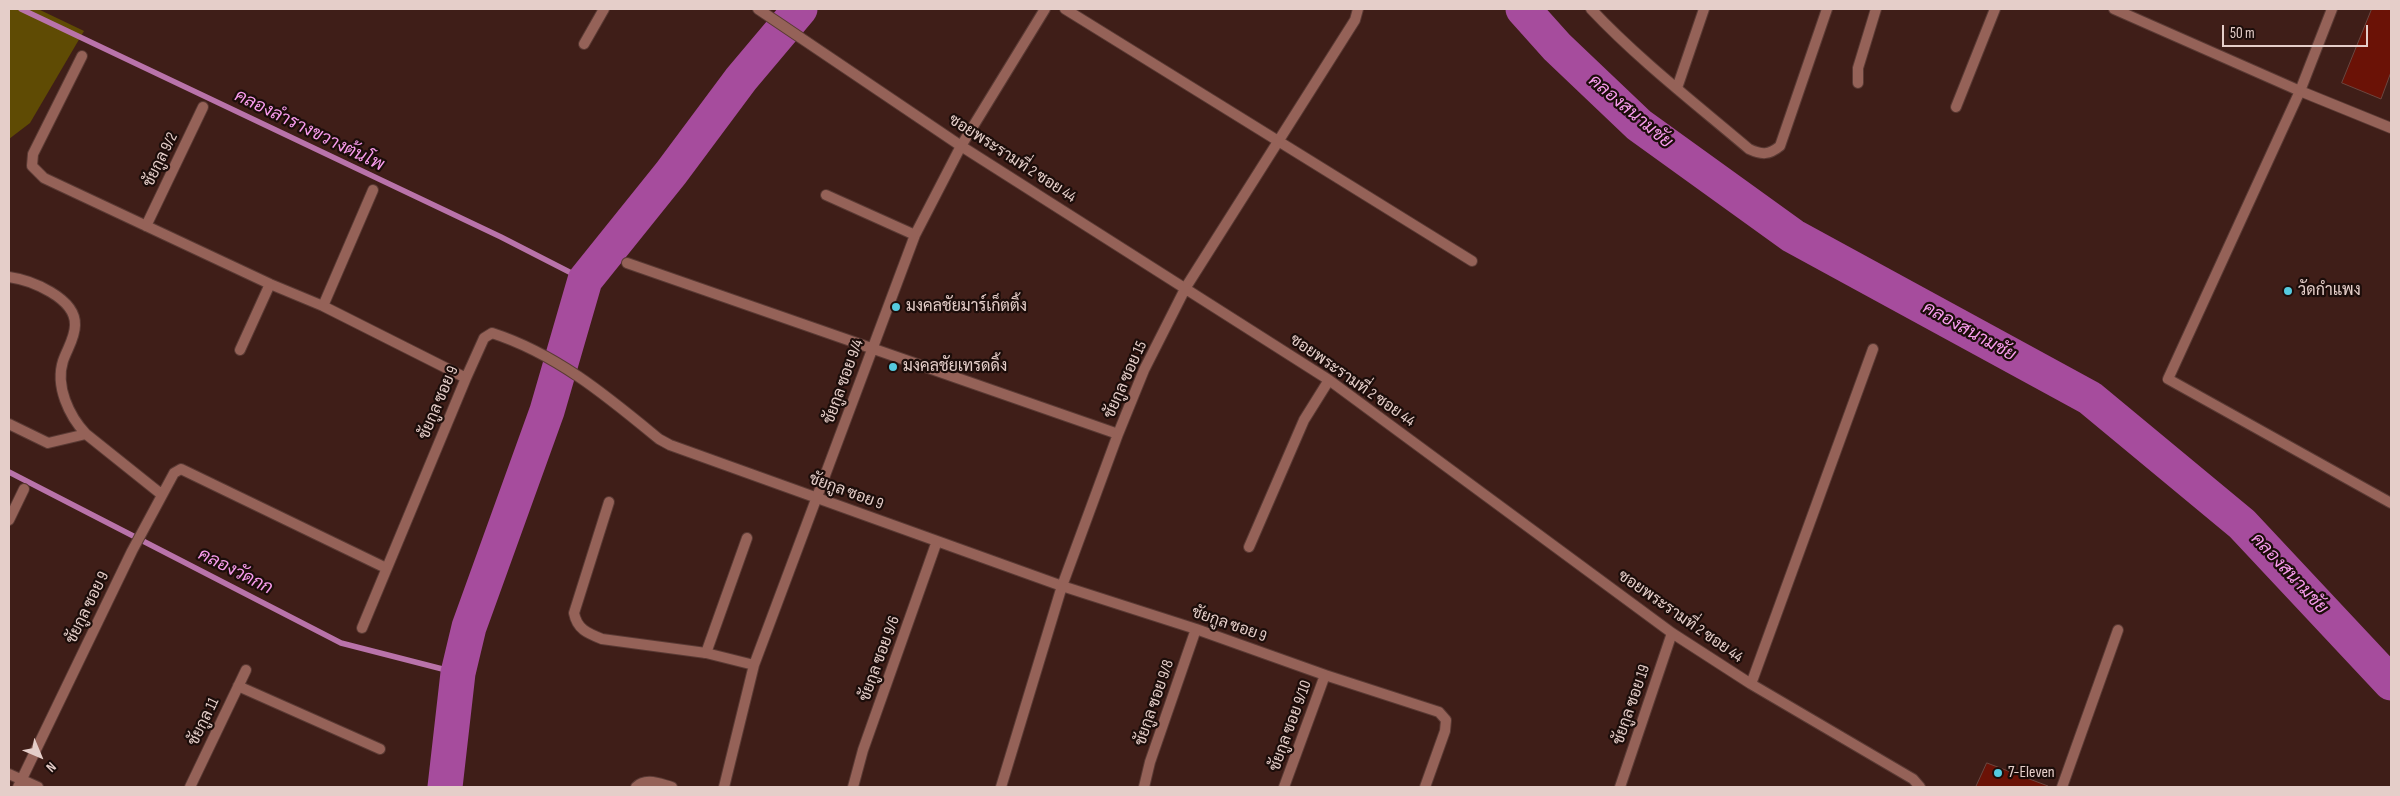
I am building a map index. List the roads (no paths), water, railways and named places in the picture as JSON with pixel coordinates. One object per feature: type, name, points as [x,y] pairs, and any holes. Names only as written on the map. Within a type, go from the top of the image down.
[{"type":"street","points":[[584,44],[604,9]]},
{"type":"street","name":"ซอยพระรามที่ 2 ซอย 44","points":[[758,9],[801,36],[961,146],[1186,287],[1329,380],[1672,633],[1751,684],[1913,779],[1920,787]]},
{"type":"street","name":"ชัยกูล ซอย 9/4","points":[[724,787],[754,665],[915,235],[961,146],[1045,9]]},
{"type":"street","points":[[1065,9],[1278,139],[1472,261]]},
{"type":"street","name":"ชัยกูล ซอย 15","points":[[1002,787],[1062,586],[1118,434],[1144,370],[1186,287],[1355,20],[1358,9]]},
{"type":"street","points":[[1591,9],[1677,88],[1749,149],[1760,154],[1771,153],[1780,146],[1827,9]]},
{"type":"street","points":[[1677,88],[1704,9]]},
{"type":"street","points":[[1858,83],[1858,68],[1876,9]]},
{"type":"street","points":[[1956,107],[1995,9]]},
{"type":"street","points":[[2114,9],[2300,91],[2391,128]]},
{"type":"street","points":[[2332,9],[2300,91],[2168,379],[2391,503]]},
{"type":"street","points":[[82,56],[33,154],[32,166],[44,178],[270,284],[323,306],[466,378]]},
{"type":"street","name":"ชัยกูล 9/2","points":[[146,226],[203,107]]},
{"type":"street","points":[[323,306],[372,190]]},
{"type":"street","points":[[826,195],[915,235]]},
{"type":"street","points":[[628,263],[1118,434]]},
{"type":"street","points":[[9,277],[24,279],[64,300],[70,308],[76,324],[63,362],[61,381],[74,422],[86,434],[161,494]]},
{"type":"street","points":[[240,350],[270,284]]},
{"type":"street","name":"ชัยกูล ซอย 9","points":[[362,628],[466,378],[484,338],[492,333],[538,352],[573,371],[659,439],[1062,586],[1196,629],[1325,675],[1439,712],[1446,720],[1445,730],[1425,787]]},
{"type":"street","points":[[1751,684],[1873,349]]},
{"type":"street","points":[[1249,546],[1304,420],[1329,380]]},
{"type":"street","points":[[9,424],[48,442],[86,434]]},
{"type":"street","name":"ชัยกูล ซอย 9","points":[[20,784],[132,551],[174,473],[182,469],[386,568]]},
{"type":"street","points":[[9,520],[24,489]]},
{"type":"street","points":[[609,502],[574,613],[576,624],[586,633],[602,639],[706,653],[754,665]]},
{"type":"street","points":[[706,653],[747,538]]},
{"type":"street","name":"ชัยกูล ซอย 9/6","points":[[853,787],[863,750],[938,542]]},
{"type":"street","name":"ชัยกูล ซอย 9/8","points":[[1144,787],[1150,762],[1196,629]]},
{"type":"street","points":[[2062,787],[2118,630]]},
{"type":"street","name":"ชัยกูล ซอย 19","points":[[1620,787],[1672,633]]},
{"type":"street","name":"ชัยกูล 11","points":[[190,787],[246,670]]},
{"type":"street","name":"ชัยกูล ซอย 9/10","points":[[1284,787],[1325,675]]},
{"type":"street","points":[[238,686],[380,749]]},
{"type":"street","points":[[9,774],[20,784],[38,787]]},
{"type":"street","points":[[636,787],[641,782],[650,781],[672,787]]},
{"type":"waterway","name":"คลองลำรางขวางต้นโพ","points":[[21,9],[501,237],[585,280]]},
{"type":"waterway","points":[[445,787],[458,673],[469,627],[547,411],[585,280],[671,173],[741,79],[800,9]]},
{"type":"waterway","name":"คลองสนามชัย","points":[[1523,9],[1557,47],[1639,125],[1793,236],[2090,398],[2242,524],[2391,683]]},
{"type":"waterway","name":"คลองวัดกก","points":[[9,472],[341,643],[458,673]]},
{"type":"place","name":"วัดกำแพง","points":[[2288,291]]},
{"type":"place","name":"มงคลชัยมาร์เก็ตติ้ง","points":[[896,307]]},
{"type":"place","name":"มงคลชัยเทรดดิ้ง","points":[[893,367]]},
{"type":"place","name":"7-Eleven","points":[[1998,773]]}]
